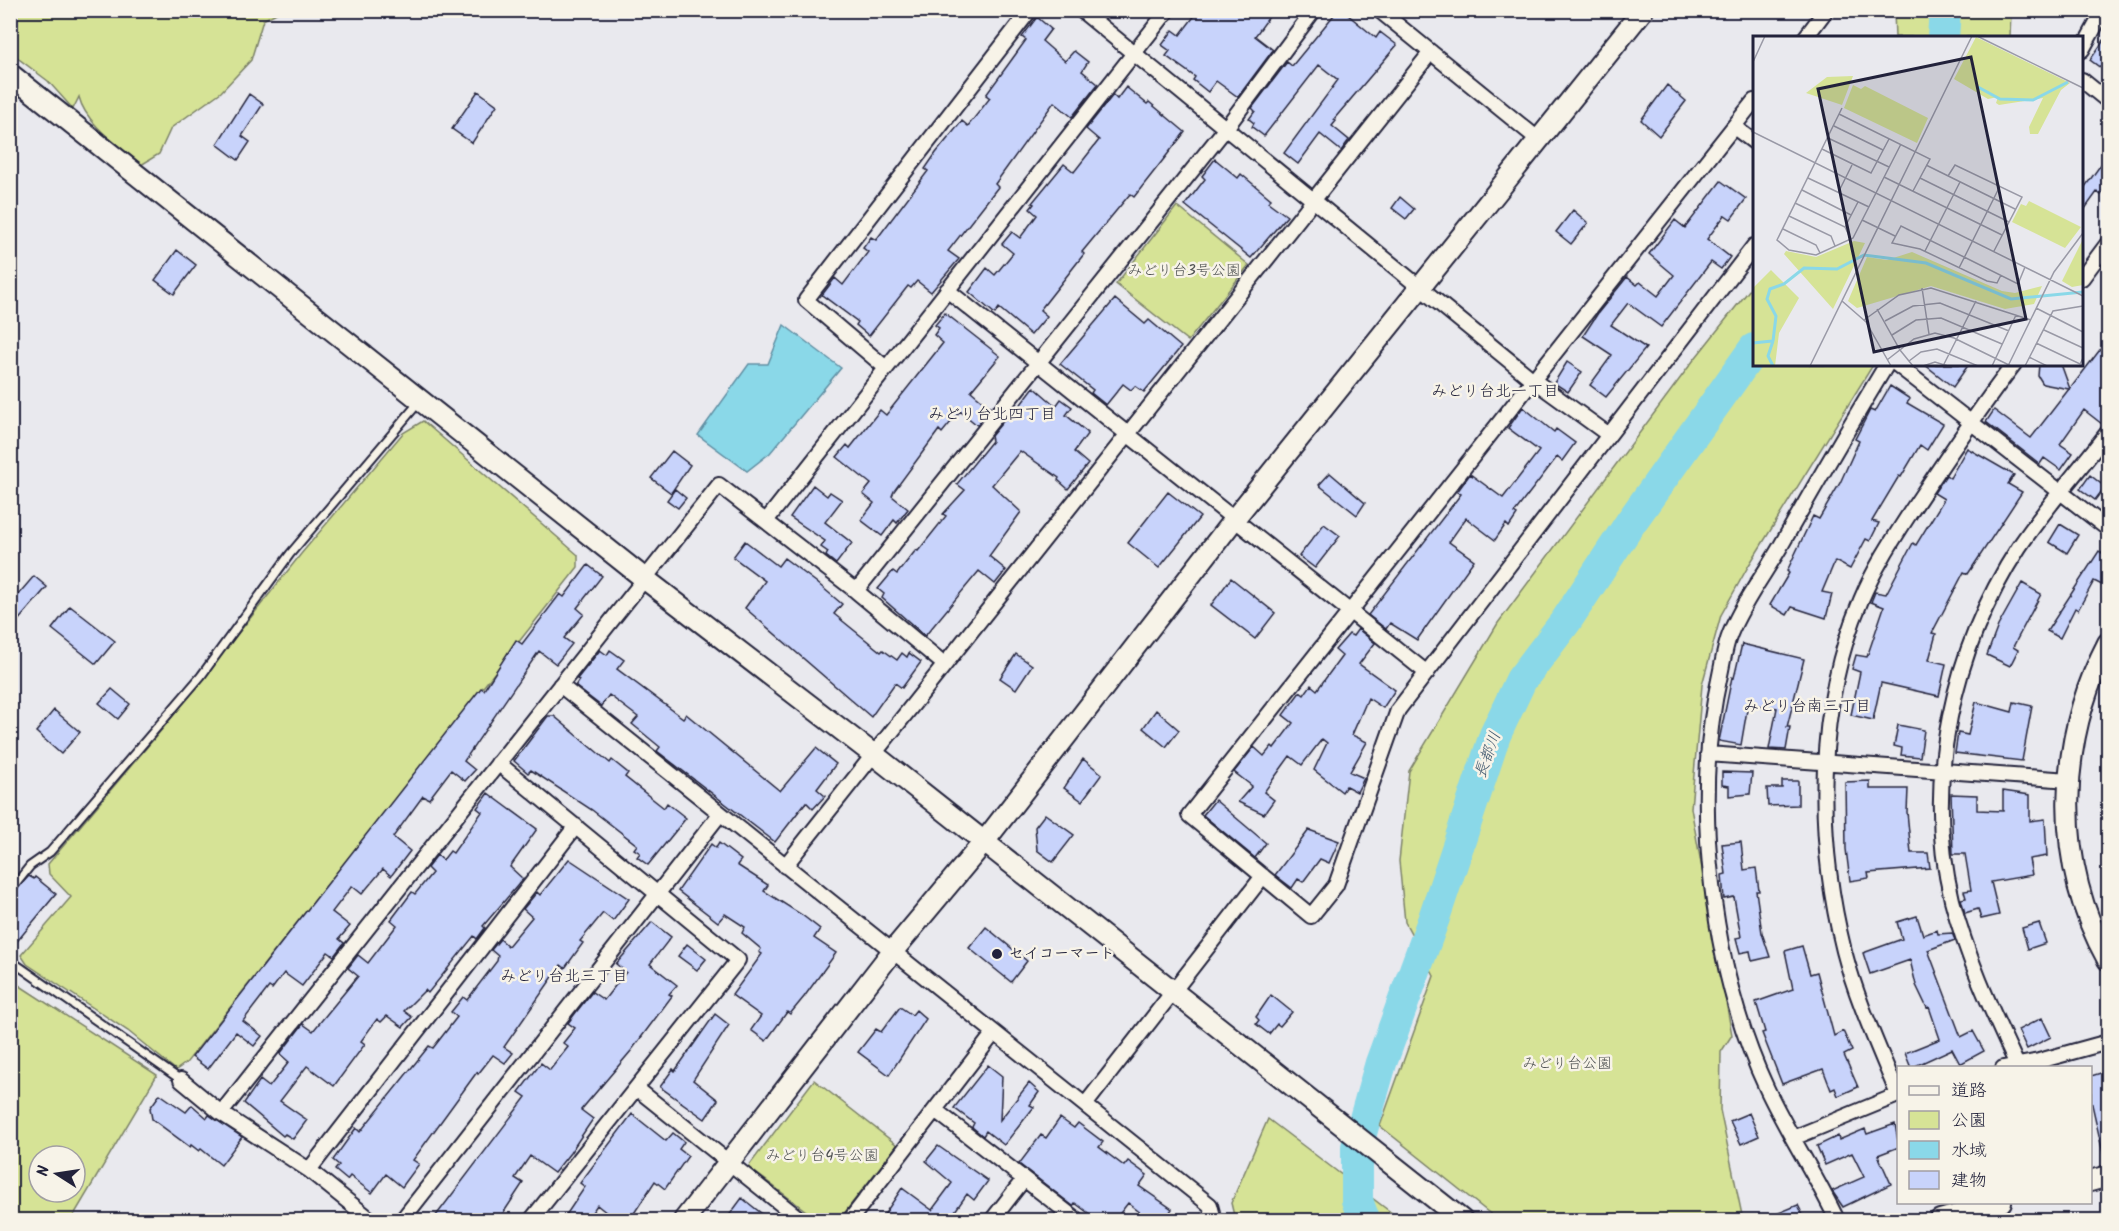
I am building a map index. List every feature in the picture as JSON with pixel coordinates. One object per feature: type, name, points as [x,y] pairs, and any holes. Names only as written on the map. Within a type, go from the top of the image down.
[{"type":"street","points":[[886,368],[806,300],[1030,10]]},
{"type":"street","points":[[1081,10],[1533,380],[1609,435]]},
{"type":"street","points":[[766,521],[1168,10]]},
{"type":"street","points":[[856,591],[1226,128],[1314,10]]},
{"type":"street","points":[[1379,10],[1539,140]]},
{"type":"street","points":[[684,1221],[892,952],[984,842],[1234,518],[1643,10]]},
{"type":"street","points":[[1806,36],[1826,10]]},
{"type":"street","points":[[2083,48],[2104,10]]},
{"type":"street","points":[[785,866],[1431,52]]},
{"type":"street","points":[[10,74],[645,579],[873,754],[1462,1221]]},
{"type":"street","points":[[2083,81],[2109,100]]},
{"type":"street","points":[[1753,103],[1189,815],[1311,916],[1336,885],[1398,710],[1753,249]]},
{"type":"street","points":[[1734,127],[1753,141]]},
{"type":"street","points":[[2083,277],[2109,243]]},
{"type":"street","points":[[947,290],[1426,673]]},
{"type":"street","points":[[1837,1221],[1767,1089],[1747,1038],[1722,945],[1707,830],[1708,754],[1714,705],[1730,634],[1886,366]]},
{"type":"street","points":[[1899,366],[2109,529]]},
{"type":"street","points":[[1897,1092],[1858,994],[1840,934],[1827,856],[1824,795],[1826,761],[1839,673],[1861,600],[1899,530],[1969,421],[2012,366]]},
{"type":"street","points":[[2018,1065],[1986,998],[1952,899],[1944,854],[1942,771],[1954,698],[1975,631],[2019,548],[2109,432]]},
{"type":"street","points":[[221,1113],[719,484],[856,591],[944,664]]},
{"type":"street","points":[[2109,643],[2092,678],[2078,720],[2069,780],[2069,830],[2079,883],[2092,926],[2109,960]]},
{"type":"street","points":[[560,685],[1210,1205],[1214,1221]]},
{"type":"street","points":[[1708,754],[2069,780]]},
{"type":"street","points":[[498,762],[738,960],[531,1221]]},
{"type":"street","points":[[402,1221],[720,814]]},
{"type":"street","points":[[309,1170],[576,826]]},
{"type":"street","points":[[1085,1105],[1263,876]]},
{"type":"street","points":[[850,1221],[994,1033]]},
{"type":"street","points":[[2013,1066],[2109,1042]]},
{"type":"street","points":[[181,1080],[221,1113],[309,1170],[371,1221]]},
{"type":"street","points":[[636,1088],[801,1221]]},
{"type":"street","points":[[1793,1138],[1897,1095]]},
{"type":"street","points":[[935,1110],[1077,1221]]},
{"type":"street","points":[[2092,1181],[2109,1176]]},
{"type":"street","points":[[992,1221],[1024,1179]]},
{"type":"street","points":[[1940,1221],[1998,1204]]},
{"type":"lane","points":[[10,891],[30,866],[50,852],[201,676],[290,554],[421,400]]},
{"type":"lane","points":[[10,960],[181,1080]]},
{"type":"green space","points":[[10,11],[280,11],[263,20],[251,60],[221,92],[171,128],[159,154],[141,165],[96,126],[79,97],[73,109],[48,81],[11,53]]},
{"type":"green space","points":[[1894,11],[2011,11],[2010,36],[1895,36]]},
{"type":"green space","name":"みどり台3号公園","points":[[1177,206],[1249,265],[1188,341],[1116,284]]},
{"type":"green space","name":"みどり台公園","points":[[1753,285],[1753,366],[1872,366],[1749,565],[1721,615],[1702,685],[1691,808],[1732,1035],[1721,1052],[1720,1110],[1743,1220],[1498,1220],[1380,1126],[1434,976],[1405,922],[1399,861],[1409,771],[1498,623],[1693,361]]},
{"type":"green space","points":[[423,421],[578,555],[578,567],[187,1062],[176,1070],[128,1031],[27,964],[21,955],[71,897],[49,874],[48,864],[164,727],[301,554],[403,433]]},
{"type":"green space","points":[[11,980],[157,1075],[87,1193],[87,1144],[27,1144],[27,1204],[80,1204],[71,1220],[11,1220]]},
{"type":"green space","name":"みどり台4号公園","points":[[814,1080],[897,1145],[839,1220],[818,1220],[748,1167]]},
{"type":"green space","points":[[1268,1119],[1401,1220],[1235,1220],[1231,1203]]},
{"type":"water","points":[[784,325],[841,368],[770,453],[747,471],[698,435],[749,364],[768,364]]},
{"type":"building","points":[[1199,10],[1274,10],[1255,36],[1273,50],[1238,97],[1216,81],[1208,92],[1193,80],[1195,77],[1166,56],[1170,51],[1162,45],[1173,30],[1180,35]]},
{"type":"building","points":[[1338,10],[1342,10],[1376,38],[1380,32],[1397,45],[1334,119],[1336,121],[1332,126],[1349,140],[1341,151],[1320,134],[1298,164],[1284,153],[1338,80],[1319,65],[1264,136],[1252,127],[1254,123],[1249,119],[1255,111],[1252,108],[1287,62],[1292,66]]},
{"type":"building","points":[[1037,17],[1051,29],[1042,41],[1065,61],[1074,51],[1088,62],[1082,71],[1098,84],[1072,117],[1054,102],[995,184],[998,187],[948,251],[959,259],[931,292],[917,281],[911,288],[908,286],[869,336],[856,325],[858,322],[822,295],[835,278],[843,285],[868,252],[863,248],[871,237],[876,240],[928,171],[925,169],[936,153],[962,121],[968,126],[990,98],[986,95],[1026,40],[1022,37]]},
{"type":"building","points":[[2109,33],[2109,74],[2090,60]]},
{"type":"building","points":[[1667,85],[1686,101],[1659,136],[1641,120]]},
{"type":"building","points":[[1126,87],[1147,104],[1149,102],[1185,132],[1134,197],[1130,194],[1082,252],[1084,254],[1040,310],[1047,316],[1031,335],[999,308],[995,314],[969,292],[987,268],[995,275],[1013,253],[1002,244],[1012,232],[1020,238],[1037,215],[1030,209],[1034,204],[1032,203],[1064,164],[1074,172],[1099,140],[1086,129],[1113,95],[1117,99]]},
{"type":"building","points":[[478,91],[497,105],[472,143],[452,129]]},
{"type":"building","points":[[249,94],[263,104],[242,136],[250,142],[238,160],[217,144]]},
{"type":"building","points":[[2109,153],[2109,183],[2101,195],[2097,192],[2083,212],[2083,190]]},
{"type":"building","points":[[1215,159],[1238,178],[1241,174],[1271,199],[1268,202],[1287,216],[1251,258],[1185,205],[1205,179],[1202,176]]},
{"type":"building","points":[[1721,181],[1746,199],[1731,219],[1725,215],[1707,239],[1730,257],[1721,269],[1711,262],[1661,327],[1628,303],[1611,325],[1646,348],[1606,397],[1590,385],[1612,355],[1583,336],[1627,277],[1637,285],[1640,282],[1658,296],[1674,275],[1649,254],[1675,220],[1685,228]]},
{"type":"building","points":[[1400,197],[1414,209],[1406,219],[1392,208]]},
{"type":"building","points":[[1573,210],[1588,223],[1571,244],[1556,232]]},
{"type":"building","points":[[177,250],[196,265],[174,294],[155,280]]},
{"type":"building","points":[[1115,299],[1145,324],[1149,320],[1181,347],[1144,392],[1135,386],[1131,390],[1123,384],[1106,405],[1091,393],[1093,390],[1060,364]]},
{"type":"building","points":[[945,313],[1000,356],[971,391],[991,408],[977,425],[960,411],[942,433],[939,430],[894,491],[892,496],[908,509],[897,523],[894,520],[882,536],[861,520],[874,503],[863,494],[871,484],[837,457],[847,445],[850,448],[880,410],[886,415],[943,343],[934,335],[939,328],[935,325]]},
{"type":"building","points":[[2109,338],[2109,415],[2102,424],[2084,410],[2060,444],[2073,453],[2061,470],[2044,458],[2040,464],[1986,422],[1994,410],[2031,438],[2069,389],[2043,384],[2038,376],[2039,366],[2062,366],[2070,389]]},
{"type":"building","points":[[1567,362],[1582,372],[1568,392],[1554,383]]},
{"type":"building","points":[[1927,366],[1968,366],[1953,387]]},
{"type":"building","points":[[1890,386],[1910,399],[1907,403],[1943,424],[1927,450],[1920,445],[1901,477],[1899,476],[1872,521],[1879,523],[1870,541],[1866,539],[1850,569],[1835,561],[1822,592],[1832,594],[1826,618],[1792,607],[1787,615],[1770,605],[1789,573],[1787,571],[1813,516],[1819,519],[1840,483],[1859,441],[1855,439],[1870,410],[1875,412]]},
{"type":"building","points":[[1034,387],[1056,406],[1061,399],[1072,407],[1066,415],[1088,433],[1074,452],[1088,464],[1068,489],[1058,480],[1059,478],[1020,451],[992,485],[1021,512],[989,556],[1006,570],[995,584],[979,571],[925,636],[882,598],[884,594],[878,589],[893,571],[897,574],[946,516],[943,514],[965,490],[957,484],[992,441],[991,436],[1013,410],[1015,412]]},
{"type":"building","points":[[1523,407],[1554,432],[1556,429],[1575,443],[1562,461],[1557,457],[1514,513],[1517,515],[1509,527],[1506,524],[1495,540],[1466,518],[1449,542],[1474,560],[1417,640],[1390,623],[1386,629],[1368,615],[1461,494],[1457,492],[1470,474],[1503,498],[1539,451],[1508,428]]},
{"type":"building","points":[[1967,448],[2014,475],[2008,484],[2022,492],[1968,574],[1964,572],[1932,633],[1936,634],[1929,660],[1946,664],[1939,696],[1881,683],[1873,720],[1851,715],[1860,672],[1852,669],[1856,655],[1867,657],[1884,607],[1871,602],[1875,592],[1886,594],[1913,543],[1916,545],[1944,499],[1934,493],[1946,475],[1950,478]]},
{"type":"building","points":[[672,451],[690,465],[671,493],[651,478]]},
{"type":"building","points":[[1330,473],[1365,503],[1357,515],[1319,485]]},
{"type":"building","points":[[2090,475],[2105,487],[2095,500],[2080,489]]},
{"type":"building","points":[[813,485],[827,496],[830,492],[842,500],[825,522],[852,543],[836,564],[826,556],[828,552],[821,547],[825,541],[790,517]]},
{"type":"building","points":[[675,489],[686,498],[678,508],[667,500]]},
{"type":"building","points":[[1168,492],[1200,517],[1159,568],[1128,543]]},
{"type":"building","points":[[1324,524],[1340,536],[1315,568],[1299,556]]},
{"type":"building","points":[[2060,524],[2078,535],[2067,553],[2049,542]]},
{"type":"building","points":[[745,541],[778,566],[784,558],[816,582],[842,604],[834,614],[881,652],[883,650],[897,660],[902,653],[907,657],[909,653],[921,662],[902,688],[895,683],[871,717],[745,608],[765,581],[733,557]]},
{"type":"building","points":[[2099,551],[2109,558],[2109,574],[2102,585],[2094,581],[2078,610],[2075,608],[2060,638],[2047,631]]},
{"type":"building","points":[[588,565],[602,576],[577,608],[584,614],[564,638],[572,644],[556,664],[539,651],[464,761],[475,770],[465,781],[451,770],[429,799],[423,796],[393,837],[410,851],[391,876],[383,869],[362,894],[352,886],[332,912],[350,926],[339,939],[344,943],[334,956],[328,952],[302,986],[284,973],[272,989],[269,987],[243,1021],[262,1036],[254,1046],[236,1032],[208,1069],[192,1057],[481,688],[484,690],[516,640],[522,644],[560,594],[564,597]]},
{"type":"building","points":[[34,576],[47,587],[10,630],[10,604]]},
{"type":"building","points":[[1231,578],[1275,613],[1255,639],[1211,605]]},
{"type":"building","points":[[2022,583],[2041,594],[2013,647],[2018,650],[2010,666],[1987,655],[1998,626]]},
{"type":"building","points":[[70,606],[115,641],[96,664],[52,629]]},
{"type":"building","points":[[1358,629],[1375,643],[1359,664],[1395,690],[1383,708],[1368,698],[1352,735],[1367,742],[1350,772],[1364,778],[1357,792],[1346,786],[1342,792],[1314,770],[1327,743],[1322,739],[1302,765],[1290,756],[1264,792],[1274,800],[1264,814],[1238,802],[1252,786],[1234,772],[1254,747],[1264,756],[1272,746],[1274,748],[1293,723],[1283,715],[1300,692],[1304,695],[1311,685],[1317,690],[1342,656],[1335,650],[1349,634],[1353,636]]},
{"type":"building","points":[[1742,644],[1804,659],[1787,727],[1790,727],[1786,750],[1769,749],[1777,708],[1748,704],[1741,745],[1719,741],[1732,677],[1734,678]]},
{"type":"building","points":[[600,650],[607,655],[610,650],[624,660],[617,669],[683,718],[686,714],[780,791],[816,748],[836,764],[817,789],[825,796],[813,809],[806,802],[775,842],[657,751],[660,747],[632,724],[638,717],[609,695],[601,706],[575,686],[579,680],[577,679]]},
{"type":"building","points":[[1016,654],[1032,665],[1016,689],[1000,678]]},
{"type":"building","points":[[112,689],[130,704],[118,719],[99,703]]},
{"type":"building","points":[[1976,702],[2012,712],[2014,702],[2032,706],[2022,761],[1955,753],[1958,733],[1968,735]]},
{"type":"building","points":[[54,710],[80,732],[61,754],[36,732]]},
{"type":"building","points":[[1156,710],[1179,730],[1166,747],[1143,728]]},
{"type":"building","points":[[548,716],[554,716],[610,763],[612,760],[628,773],[625,777],[664,808],[667,803],[686,818],[648,865],[637,857],[640,853],[634,849],[637,845],[592,810],[531,770],[528,773],[514,761]]},
{"type":"building","points":[[1898,725],[1924,730],[1920,757],[1901,755],[1902,748],[1894,746]]},
{"type":"building","points":[[1083,759],[1102,774],[1082,801],[1064,788]]},
{"type":"building","points":[[1722,772],[1752,773],[1750,794],[1729,796],[1729,786],[1722,785]]},
{"type":"building","points":[[1782,781],[1798,781],[1798,805],[1768,806],[1767,788],[1782,788]]},
{"type":"building","points":[[1870,781],[1870,789],[1908,789],[1907,812],[1911,853],[1928,853],[1930,868],[1868,873],[1869,878],[1850,881],[1846,849],[1845,782]]},
{"type":"building","points":[[2003,791],[2030,795],[2030,821],[2045,819],[2047,856],[2029,859],[2032,875],[1991,882],[1999,915],[1981,919],[1978,909],[1965,913],[1961,899],[1966,898],[1964,891],[1971,890],[1965,854],[1953,854],[1951,794],[1977,795],[1977,810],[2003,811]]},
{"type":"building","points":[[488,793],[537,829],[510,867],[523,879],[483,926],[485,928],[477,939],[474,936],[428,993],[425,990],[404,1011],[412,1017],[403,1027],[387,1016],[381,1022],[377,1019],[361,1041],[365,1044],[334,1086],[307,1066],[280,1101],[307,1120],[293,1139],[285,1134],[283,1136],[244,1103],[260,1080],[269,1087],[289,1062],[280,1054],[303,1024],[313,1031],[358,976],[348,968],[358,955],[368,963],[397,925],[391,920],[412,892],[415,894],[432,873],[427,868],[437,855],[443,860],[450,851],[453,853],[482,812],[477,808]]},
{"type":"building","points":[[1215,800],[1266,843],[1255,858],[1203,815]]},
{"type":"building","points":[[1045,814],[1074,835],[1053,862],[1037,850],[1035,827]]},
{"type":"building","points":[[1309,830],[1339,841],[1329,863],[1320,859],[1303,882],[1298,879],[1292,888],[1275,875]]},
{"type":"building","points":[[1741,842],[1744,870],[1756,868],[1759,891],[1756,891],[1762,933],[1770,957],[1752,961],[1750,951],[1740,953],[1736,938],[1741,937],[1734,897],[1724,899],[1722,875],[1726,874],[1722,844]]},
{"type":"building","points":[[719,843],[741,860],[737,865],[768,885],[764,891],[820,929],[814,938],[836,953],[804,997],[790,1014],[787,1012],[766,1041],[751,1030],[761,1016],[732,995],[762,954],[759,952],[761,949],[742,933],[745,927],[725,914],[718,922],[678,891],[711,844],[716,848]]},
{"type":"building","points":[[569,859],[629,899],[613,921],[603,913],[580,941],[583,943],[565,968],[561,965],[504,1047],[513,1053],[505,1063],[493,1055],[478,1074],[477,1072],[413,1160],[419,1164],[402,1187],[386,1174],[372,1193],[350,1176],[347,1180],[335,1170],[339,1165],[333,1160],[356,1128],[360,1132],[429,1046],[433,1048],[457,1017],[451,1012],[463,997],[467,1000],[497,961],[498,956],[491,950],[500,939],[508,946],[532,917],[523,909],[537,892],[540,895]]},
{"type":"building","points":[[29,876],[34,879],[35,877],[56,894],[10,950],[10,896]]},
{"type":"building","points":[[1917,916],[1923,935],[1937,930],[1938,934],[1952,933],[1955,940],[1928,950],[1961,1037],[1973,1031],[1984,1051],[1960,1064],[1952,1049],[1915,1066],[1910,1066],[1905,1053],[1940,1039],[1929,1007],[1927,1008],[1916,985],[1910,960],[1870,974],[1863,953],[1902,939],[1897,922]]},
{"type":"building","points":[[652,922],[671,937],[650,964],[677,985],[669,994],[672,996],[631,1051],[581,1110],[593,1119],[570,1153],[554,1173],[530,1156],[515,1178],[523,1183],[498,1221],[432,1221],[526,1097],[519,1092],[541,1063],[550,1070],[568,1047],[563,1043],[575,1028],[568,1023],[577,1011],[592,992],[604,1000],[626,972],[616,964]]},
{"type":"building","points":[[2039,923],[2046,943],[2028,949],[2022,928]]},
{"type":"building","points":[[986,927],[1027,961],[1011,982],[969,948]]},
{"type":"building","points":[[687,944],[706,959],[697,970],[678,956]]},
{"type":"building","points":[[1802,946],[1810,974],[1817,972],[1834,1036],[1843,1031],[1852,1051],[1844,1055],[1858,1087],[1838,1096],[1835,1088],[1831,1090],[1823,1069],[1782,1084],[1762,1033],[1765,1032],[1756,1002],[1793,989],[1785,951]]},
{"type":"building","points":[[1271,995],[1292,1012],[1280,1026],[1277,1024],[1269,1034],[1256,1024],[1259,1020],[1256,1017]]},
{"type":"building","points":[[900,1007],[912,1015],[916,1010],[926,1019],[889,1075],[858,1052],[876,1029],[881,1032]]},
{"type":"building","points":[[715,1014],[729,1025],[693,1080],[718,1100],[705,1119],[660,1087],[673,1069],[675,1071]]},
{"type":"building","points":[[2042,1018],[2051,1037],[2027,1049],[2018,1030]]},
{"type":"building","points":[[988,1065],[1002,1076],[1000,1120],[1029,1083],[1039,1092],[1030,1105],[1034,1107],[1004,1145],[986,1131],[983,1136],[972,1127],[974,1123],[954,1108]]},
{"type":"building","points":[[2109,1072],[2109,1152],[2103,1153],[2092,1104],[2092,1076]]},
{"type":"building","points":[[160,1094],[186,1112],[192,1105],[207,1118],[209,1115],[242,1137],[221,1165],[201,1149],[199,1151],[191,1145],[190,1147],[152,1119],[150,1108]]},
{"type":"building","points":[[1749,1113],[1759,1136],[1741,1144],[1730,1121]]},
{"type":"building","points":[[632,1114],[666,1141],[673,1133],[684,1142],[679,1149],[688,1156],[665,1189],[655,1181],[629,1221],[617,1221],[597,1205],[586,1221],[562,1221],[585,1187],[580,1183]]},
{"type":"building","points":[[1060,1118],[1074,1128],[1078,1123],[1103,1142],[1099,1147],[1124,1166],[1128,1161],[1147,1175],[1139,1186],[1172,1209],[1164,1221],[1151,1221],[1128,1203],[1114,1221],[1099,1221],[1075,1203],[1073,1206],[1019,1164],[1041,1135],[1046,1138]]},
{"type":"building","points":[[1895,1124],[1897,1148],[1878,1155],[1891,1184],[1843,1207],[1832,1191],[1864,1177],[1852,1153],[1825,1165],[1817,1146],[1838,1136],[1839,1140],[1865,1129],[1867,1134]]},
{"type":"building","points":[[938,1146],[988,1181],[974,1200],[967,1194],[948,1221],[880,1221],[902,1188],[932,1210],[952,1183],[926,1161]]},
{"type":"building","points":[[742,1198],[771,1221],[725,1221]]},
{"type":"building","points":[[1798,1205],[1806,1221],[1762,1221],[1762,1220]]},
{"type":"waterway","name":"長都川","points":[[1943,36],[1945,10]]},
{"type":"waterway","name":"長都川","points":[[1364,1220],[1357,1200],[1357,1147],[1381,1063],[1434,918],[1495,735],[1521,680],[1566,621],[1631,522],[1753,350]]},
{"type":"place","name":"セイコーマート","points":[[997,954]]},
{"type":"district","name":"みどり台北一丁目","points":[[1495,391]]},
{"type":"district","name":"みどり台北四丁目","points":[[992,414]]},
{"type":"district","name":"みどり台南三丁目","points":[[1807,706]]},
{"type":"district","name":"みどり台北三丁目","points":[[564,976]]}]
